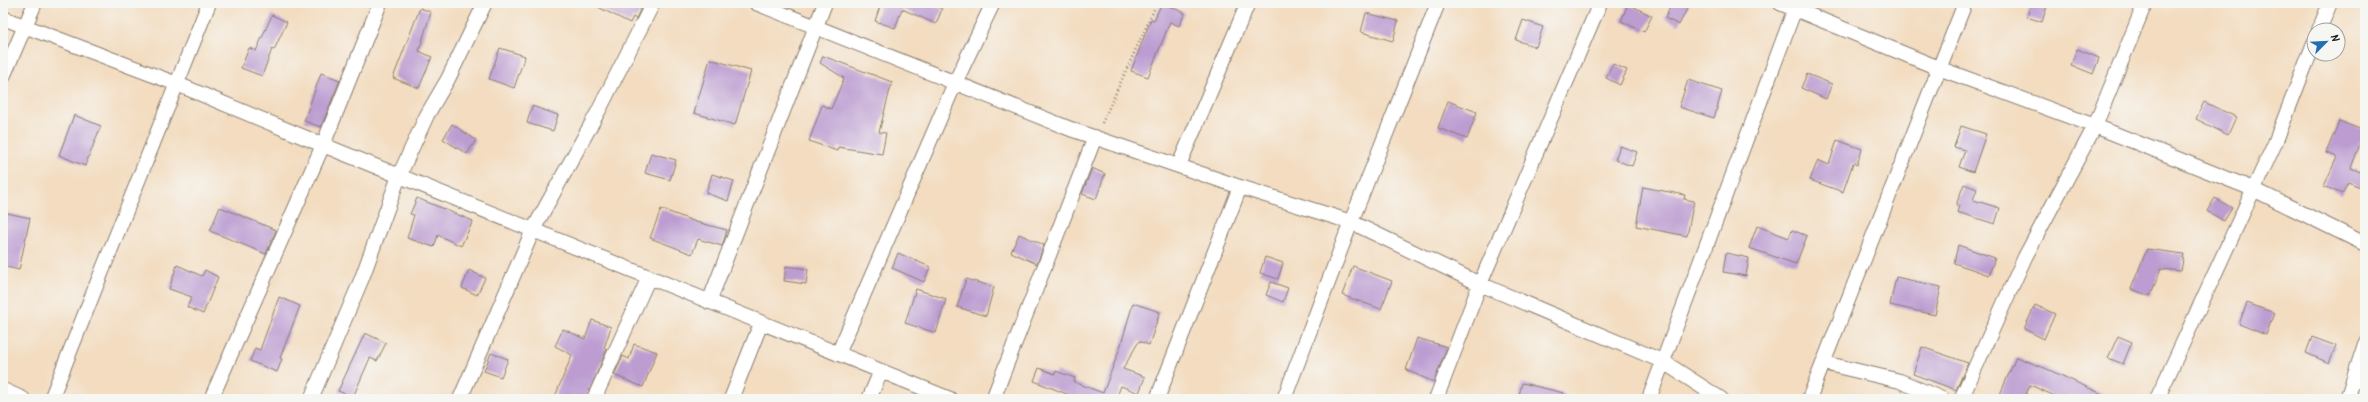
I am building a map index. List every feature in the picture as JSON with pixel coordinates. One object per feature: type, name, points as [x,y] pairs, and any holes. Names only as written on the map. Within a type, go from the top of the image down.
[{"type":"street","points":[[3,77],[35,3]]},
{"type":"street","points":[[51,399],[108,251],[209,3]]},
{"type":"street","points":[[212,399],[323,145],[380,3]]},
{"type":"street","points":[[311,399],[362,278],[399,176],[427,114],[448,79],[486,3]]},
{"type":"street","points":[[460,399],[533,230],[599,110],[653,3]]},
{"type":"street","points":[[756,3],[1095,138],[1240,187],[1351,222],[1480,284],[1662,361],[1721,399]]},
{"type":"street","points":[[709,302],[825,3]]},
{"type":"street","points":[[838,354],[955,83],[993,3]]},
{"type":"street","points":[[1178,165],[1248,3]]},
{"type":"street","points":[[1284,399],[1351,222],[1438,3]]},
{"type":"street","points":[[1436,399],[1480,284],[1600,3]]},
{"type":"street","points":[[1780,3],[1796,6],[1941,69],[2096,126],[2253,189],[2365,244]]},
{"type":"street","points":[[1809,399],[1966,3]]},
{"type":"street","points":[[1961,399],[2024,257],[2096,126],[2145,3]]},
{"type":"street","points":[[2322,22],[2330,3]]},
{"type":"street","points":[[1649,399],[1796,6]]},
{"type":"street","points":[[3,18],[177,84],[399,176],[950,399]]},
{"type":"street","points":[[2156,399],[2275,143],[2307,62]]},
{"type":"street","points":[[993,399],[1095,138]]},
{"type":"street","points":[[1157,399],[1240,187]]},
{"type":"street","points":[[594,399],[649,277]]},
{"type":"street","points":[[731,399],[761,322]]},
{"type":"street","points":[[2347,399],[2365,344]]},
{"type":"street","points":[[1824,363],[1900,381],[1942,399]]},
{"type":"street","points":[[870,399],[881,371]]},
{"type":"street","points":[[3,390],[23,399]]},
{"type":"path","points":[[1095,138],[1157,3]]},
{"type":"building","points":[[590,3],[643,3],[636,19],[633,17],[630,23]]},
{"type":"building","points":[[881,3],[929,3],[942,9],[936,24],[902,9],[895,28],[875,21]]},
{"type":"building","points":[[1162,3],[1185,13],[1179,26],[1170,22],[1148,77],[1131,71],[1151,19],[1154,20]]},
{"type":"building","points":[[1672,3],[1690,3],[1679,25],[1665,18]]},
{"type":"building","points":[[2031,3],[2048,3],[2042,22],[2027,17]]},
{"type":"building","points":[[1628,4],[1652,16],[1644,32],[1621,21]]},
{"type":"building","points":[[420,8],[431,12],[419,51],[432,57],[419,88],[393,78]]},
{"type":"building","points":[[1366,13],[1398,21],[1393,41],[1361,32]]},
{"type":"building","points":[[272,15],[287,22],[274,50],[272,49],[262,76],[241,68],[249,48],[256,51]]},
{"type":"building","points":[[1523,20],[1543,27],[1536,47],[1516,40]]},
{"type":"building","points":[[500,48],[525,56],[514,88],[489,79]]},
{"type":"building","points":[[2077,49],[2099,58],[2093,74],[2071,65]]},
{"type":"building","points":[[823,56],[892,82],[879,132],[886,133],[882,154],[838,147],[837,151],[809,141],[822,105],[831,109],[844,78],[820,63]]},
{"type":"building","points":[[710,59],[751,71],[735,125],[694,113]]},
{"type":"building","points":[[1613,64],[1627,70],[1620,85],[1606,78]]},
{"type":"building","points":[[321,73],[340,80],[321,127],[304,121]]},
{"type":"building","points":[[1807,74],[1832,84],[1826,99],[1801,88]]},
{"type":"building","points":[[1688,80],[1722,91],[1714,118],[1679,107]]},
{"type":"building","points":[[1448,101],[1477,112],[1467,139],[1438,128]]},
{"type":"building","points":[[2204,102],[2236,117],[2228,135],[2196,119]]},
{"type":"building","points":[[532,106],[558,115],[553,131],[527,123]]},
{"type":"building","points":[[74,115],[101,126],[85,166],[59,155]]},
{"type":"building","points":[[2339,121],[2365,131],[2351,168],[2365,174],[2365,189],[2348,182],[2342,194],[2324,186],[2337,157],[2326,153]]},
{"type":"building","points":[[452,124],[476,140],[467,154],[443,139]]},
{"type":"building","points":[[1961,126],[1986,134],[1973,172],[1959,167],[1965,150],[1954,147]]},
{"type":"building","points":[[1837,140],[1862,149],[1857,165],[1853,163],[1843,192],[1810,180],[1818,160],[1829,165]]},
{"type":"building","points":[[1620,146],[1637,152],[1632,166],[1615,160]]},
{"type":"building","points":[[651,153],[676,160],[670,180],[645,173]]},
{"type":"building","points":[[1092,168],[1105,174],[1096,199],[1082,194]]},
{"type":"building","points":[[712,174],[734,181],[728,201],[706,193]]},
{"type":"building","points":[[1964,184],[1977,189],[1973,200],[2000,208],[1995,224],[1957,212],[1959,206],[1956,205]]},
{"type":"building","points":[[1643,187],[1685,195],[1684,199],[1694,201],[1687,236],[1636,226]]},
{"type":"building","points":[[417,198],[473,221],[461,246],[438,235],[434,247],[407,238],[414,215],[410,214]]},
{"type":"building","points":[[2215,198],[2232,208],[2224,221],[2207,211]]},
{"type":"building","points":[[220,207],[276,230],[266,254],[210,231]]},
{"type":"building","points":[[661,209],[696,222],[727,230],[722,246],[698,239],[692,254],[650,238]]},
{"type":"building","points":[[3,212],[30,218],[19,270],[3,266]]},
{"type":"building","points":[[1757,226],[1789,238],[1792,230],[1807,236],[1796,264],[1749,248]]},
{"type":"building","points":[[1019,234],[1044,245],[1037,264],[1011,252]]},
{"type":"building","points":[[1958,245],[1995,258],[1989,275],[1954,263]]},
{"type":"building","points":[[2147,249],[2184,254],[2181,271],[2161,269],[2150,296],[2131,289]]},
{"type":"building","points":[[898,253],[930,267],[924,282],[892,268]]},
{"type":"building","points":[[1726,253],[1749,258],[1746,276],[1723,272]]},
{"type":"building","points":[[1265,257],[1283,263],[1278,279],[1260,273]]},
{"type":"building","points":[[177,265],[202,276],[205,270],[218,277],[203,314],[187,307],[192,297],[169,289]]},
{"type":"building","points":[[786,266],[808,269],[806,284],[784,281]]},
{"type":"building","points":[[1353,266],[1392,281],[1381,309],[1342,295]]},
{"type":"building","points":[[469,270],[485,278],[477,295],[462,288]]},
{"type":"building","points":[[1896,277],[1941,287],[1935,315],[1890,305]]},
{"type":"building","points":[[966,279],[994,287],[986,316],[957,307]]},
{"type":"building","points":[[1271,282],[1288,288],[1283,302],[1266,295]]},
{"type":"building","points":[[916,289],[946,299],[936,333],[905,323]]},
{"type":"building","points":[[279,297],[300,306],[280,358],[282,359],[277,372],[250,361],[255,348],[260,350]]},
{"type":"building","points":[[1133,303],[1160,312],[1149,345],[1139,341],[1123,369],[1145,377],[1139,393],[1121,386],[1116,399],[1071,399],[1072,396],[1034,381],[1039,368],[1055,374],[1056,371],[1075,378],[1074,382],[1103,393],[1120,348]]},
{"type":"building","points":[[2247,303],[2274,313],[2266,335],[2239,324]]},
{"type":"building","points":[[2035,305],[2055,314],[2044,339],[2024,329]]},
{"type":"building","points":[[592,320],[611,327],[604,348],[607,349],[586,399],[554,399],[572,355],[555,346],[563,329],[585,339]]},
{"type":"building","points":[[365,333],[386,343],[377,361],[370,358],[353,397],[338,391]]},
{"type":"building","points":[[2118,336],[2132,342],[2123,364],[2108,358]]},
{"type":"building","points":[[2312,337],[2336,346],[2329,363],[2306,353]]},
{"type":"building","points":[[1417,338],[1447,347],[1434,382],[1406,370]]},
{"type":"building","points":[[634,344],[657,352],[643,387],[614,375],[623,356],[629,359]]},
{"type":"building","points":[[1922,347],[1968,363],[1956,390],[1913,374]]},
{"type":"building","points":[[491,353],[508,359],[501,377],[484,371]]},
{"type":"building","points":[[2016,357],[2047,369],[2113,399],[2062,399],[2030,385],[2024,399],[1998,399]]},
{"type":"building","points":[[1522,383],[1564,393],[1563,399],[1518,399]]}]
